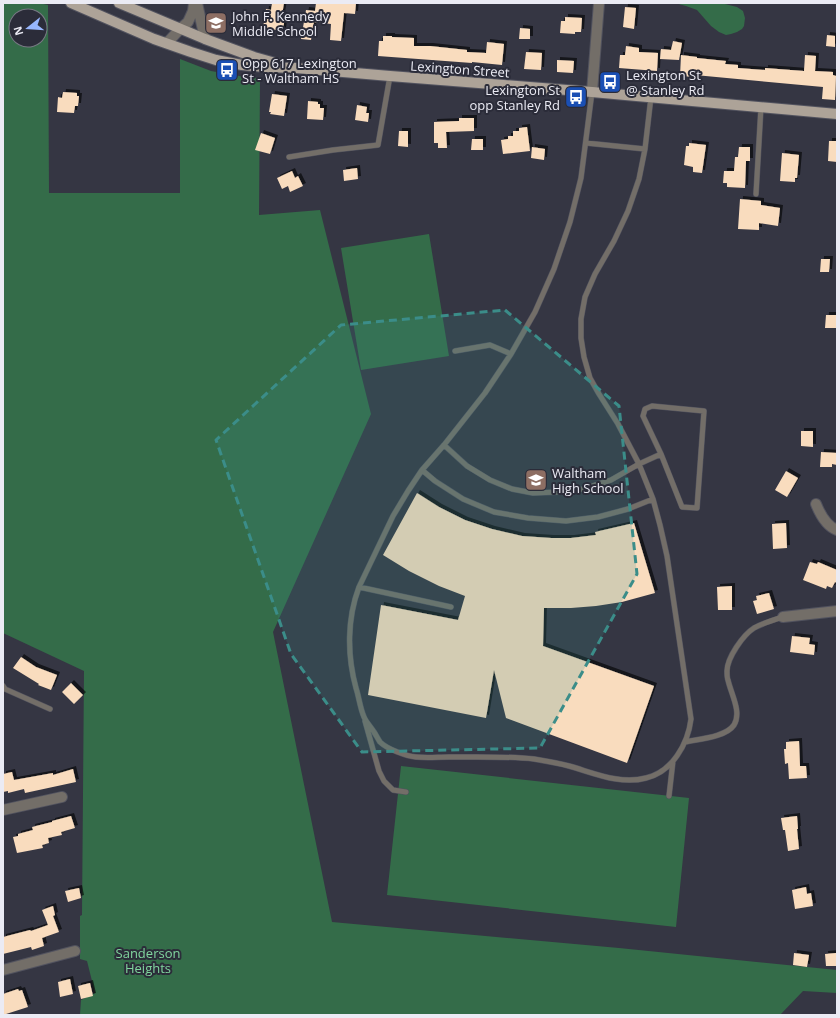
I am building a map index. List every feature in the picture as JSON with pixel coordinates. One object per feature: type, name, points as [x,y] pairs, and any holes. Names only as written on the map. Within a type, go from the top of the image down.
[{"type":"main road","name":"Lexington Street","points":[[71,3],[154,39],[216,60],[242,65],[264,68],[296,68],[592,92],[837,114]]},
{"type":"main road","name":"Lexington Street","points":[[119,3],[205,39],[254,57],[296,68]]},
{"type":"street","points":[[167,43],[188,22],[195,3]]},
{"type":"street","points":[[195,3],[205,39]]},
{"type":"street","points":[[592,92],[599,3]]},
{"type":"street","points":[[816,504],[821,516],[833,529],[837,530]]},
{"type":"street","points":[[783,617],[837,612]]},
{"type":"street","points":[[3,810],[62,797]]},
{"type":"street","points":[[3,970],[75,950]]},
{"type":"lane","points":[[289,157],[378,144],[390,76]]},
{"type":"lane","points":[[406,792],[393,790],[384,781],[375,760],[352,671],[350,629],[355,598],[392,516],[422,470],[485,393],[511,354],[535,312],[554,269],[570,222],[581,178],[592,92]]},
{"type":"lane","points":[[364,716],[381,742],[395,751],[415,757],[534,759],[568,766],[611,779],[627,781],[646,779],[658,774],[673,761],[685,742],[691,719],[667,556],[660,525],[653,499],[639,464],[618,424],[590,378],[584,357],[581,338],[581,318],[585,297],[595,274],[614,241],[628,211],[640,179],[651,97]]},
{"type":"lane","points":[[756,194],[762,107]]},
{"type":"lane","points":[[586,144],[645,149]]},
{"type":"lane","points":[[455,352],[490,346],[511,354]]},
{"type":"lane","points":[[652,406],[704,411],[697,508],[682,507],[661,454],[643,416],[645,409],[652,406]]},
{"type":"lane","points":[[444,445],[467,466],[490,480],[512,489],[533,493],[583,489],[611,480],[639,464],[661,454]]},
{"type":"lane","points":[[422,470],[435,481],[463,499],[494,512],[528,518],[566,521],[598,518],[653,499]]},
{"type":"lane","points":[[359,587],[451,607]]},
{"type":"lane","points":[[685,742],[721,734],[733,726],[737,719],[727,671],[728,664],[733,653],[742,639],[753,629],[764,623],[783,617]]},
{"type":"lane","points":[[3,686],[4,689],[50,709]]},
{"type":"lane","points":[[669,796],[673,761]]},
{"type":"highlighted area","points":[[505,310],[619,406],[637,574],[540,748],[362,752],[291,654],[216,440],[341,325]]},
{"type":"green space","name":"Sanderson Heights","points":[[3,3],[39,3],[48,5],[49,193],[180,193],[180,59],[211,71],[260,78],[259,215],[320,210],[371,414],[273,632],[332,922],[619,948],[837,970],[837,993],[803,991],[780,1015],[80,1015],[81,1000],[95,993],[87,961],[80,959],[80,916],[82,915],[84,671],[3,633]]},
{"type":"green space","points":[[675,3],[721,3],[737,7],[743,11],[745,18],[744,26],[737,32],[726,35],[711,26],[697,10]]},
{"type":"green space","points":[[429,234],[449,356],[361,370],[341,248]]},
{"type":"green space","points":[[401,766],[689,798],[676,927],[387,895]]},
{"type":"building","points":[[272,3],[284,3],[282,15],[285,15],[283,31],[263,28],[266,9],[271,10]]},
{"type":"building","points":[[316,3],[356,3],[355,14],[344,13],[341,41],[330,40],[331,24],[314,22],[311,40],[301,39],[306,10],[315,11]]},
{"type":"building","points":[[625,7],[636,8],[634,29],[623,27]]},
{"type":"building","points":[[565,17],[582,18],[581,32],[575,32],[575,34],[560,33],[561,21],[565,21]]},
{"type":"building","points":[[520,28],[530,29],[530,39],[519,39]]},
{"type":"building","points":[[827,35],[835,36],[835,47],[826,46]]},
{"type":"building","points":[[383,36],[414,38],[414,46],[430,46],[467,50],[467,52],[486,53],[487,42],[504,44],[502,65],[378,56],[379,41],[383,41]]},
{"type":"building","points":[[673,41],[682,43],[679,60],[660,59],[661,49],[671,50]]},
{"type":"building","points":[[626,46],[639,48],[639,52],[658,53],[657,71],[619,68],[620,55],[625,55]]},
{"type":"building","points":[[526,52],[542,53],[541,70],[524,69]]},
{"type":"building","points":[[681,55],[726,61],[725,64],[738,65],[738,68],[765,70],[765,68],[804,71],[805,55],[816,56],[815,71],[833,72],[833,75],[836,76],[835,100],[822,99],[823,87],[695,75],[695,77],[680,76]]},
{"type":"building","points":[[557,60],[574,61],[573,73],[557,72]]},
{"type":"building","points":[[63,92],[77,93],[77,96],[79,96],[78,106],[75,106],[74,113],[57,112],[58,97],[62,98]]},
{"type":"building","points":[[272,94],[287,96],[284,116],[270,114]]},
{"type":"building","points":[[308,101],[318,102],[318,104],[320,104],[320,108],[324,108],[323,120],[307,119]]},
{"type":"building","points":[[357,105],[367,107],[366,113],[369,113],[368,122],[355,120]]},
{"type":"building","points":[[459,118],[474,118],[474,131],[446,132],[447,148],[438,148],[438,143],[434,143],[434,122],[459,121]]},
{"type":"building","points":[[527,127],[530,151],[503,154],[501,140],[508,139],[508,136],[513,136],[513,131],[519,131],[519,128]]},
{"type":"building","points":[[399,131],[408,131],[408,147],[398,146]]},
{"type":"building","points":[[261,133],[275,138],[270,154],[255,150]]},
{"type":"building","points":[[472,139],[483,139],[483,150],[471,150]]},
{"type":"building","points":[[829,141],[837,141],[837,162],[828,161]]},
{"type":"building","points":[[689,143],[706,145],[702,173],[693,172],[693,167],[684,165],[686,146],[689,146]]},
{"type":"building","points":[[532,147],[545,149],[544,160],[531,158]]},
{"type":"building","points":[[739,147],[750,147],[750,161],[746,161],[745,188],[727,187],[727,183],[723,183],[724,171],[734,171],[735,157],[738,157]]},
{"type":"building","points":[[782,153],[799,155],[797,178],[795,178],[795,182],[780,181]]},
{"type":"building","points":[[357,168],[358,179],[344,181],[343,170]]},
{"type":"building","points":[[292,171],[295,178],[298,176],[303,186],[290,192],[288,186],[282,189],[277,178]]},
{"type":"building","points":[[740,199],[761,201],[761,205],[780,208],[778,226],[759,223],[759,230],[738,229]]},
{"type":"building","points":[[821,259],[830,259],[829,272],[820,272]]},
{"type":"building","points":[[826,315],[837,315],[837,328],[825,328]]},
{"type":"building","points":[[801,431],[813,431],[813,447],[801,446]]},
{"type":"building","points":[[821,452],[837,453],[837,465],[832,464],[832,467],[820,467]]},
{"type":"building","points":[[786,471],[798,478],[787,497],[775,490]]},
{"type":"building","points":[[417,493],[439,507],[465,520],[492,529],[522,536],[571,538],[596,535],[595,532],[634,523],[655,593],[622,602],[596,606],[544,608],[543,646],[654,686],[627,763],[506,718],[494,670],[486,718],[368,695],[381,605],[458,620],[465,596],[439,586],[409,571],[383,555]]},
{"type":"building","points":[[786,523],[787,548],[773,549],[772,524]]},
{"type":"building","points":[[810,562],[817,564],[818,562],[837,570],[837,583],[835,582],[832,588],[827,586],[826,589],[803,580]]},
{"type":"building","points":[[732,586],[732,610],[718,610],[717,587]]},
{"type":"building","points":[[769,593],[774,609],[757,614],[753,601],[757,600],[756,596]]},
{"type":"building","points":[[792,636],[810,638],[809,644],[815,645],[814,655],[790,652]]},
{"type":"building","points":[[21,657],[36,667],[57,675],[51,690],[38,685],[39,684],[13,668]]},
{"type":"building","points":[[71,683],[83,695],[74,704],[62,692]]},
{"type":"building","points":[[799,741],[800,766],[806,766],[807,778],[789,779],[788,763],[785,764],[784,749],[786,749],[786,742]]},
{"type":"building","points":[[73,769],[76,782],[25,793],[24,789],[8,793],[8,791],[3,792],[3,774],[12,772],[14,780],[53,773],[53,775]]},
{"type":"building","points":[[71,816],[75,828],[61,832],[62,835],[48,838],[49,843],[42,845],[43,848],[17,853],[13,837],[33,830],[32,827]]},
{"type":"building","points":[[797,816],[799,849],[788,851],[785,830],[783,830],[781,818]]},
{"type":"building","points":[[806,887],[807,894],[811,893],[813,906],[795,909],[792,890]]},
{"type":"building","points":[[79,888],[81,898],[68,902],[65,891]]},
{"type":"building","points":[[53,906],[55,915],[53,916],[59,932],[42,938],[44,946],[32,950],[31,947],[3,954],[3,937],[31,931],[48,925],[42,910]]},
{"type":"building","points":[[794,953],[809,955],[807,967],[793,965]]},
{"type":"building","points":[[836,953],[837,966],[826,966],[825,954]]},
{"type":"building","points":[[70,979],[73,994],[60,997],[58,982]]},
{"type":"building","points":[[90,983],[93,996],[81,999],[78,986]]},
{"type":"building","points":[[18,989],[19,991],[22,990],[28,1007],[3,1015],[3,994]]},
{"type":"place","name":"John F. Kennedy Middle School","points":[[216,23]]},
{"type":"place","name":"Opp 617 Lexington St - Waltham HS","points":[[227,70]]},
{"type":"place","name":"Lexington St @ Stanley Rd","points":[[610,82]]},
{"type":"place","name":"Lexington St opp Stanley Rd","points":[[576,97]]},
{"type":"place","name":"Waltham High School","points":[[536,480]]}]
